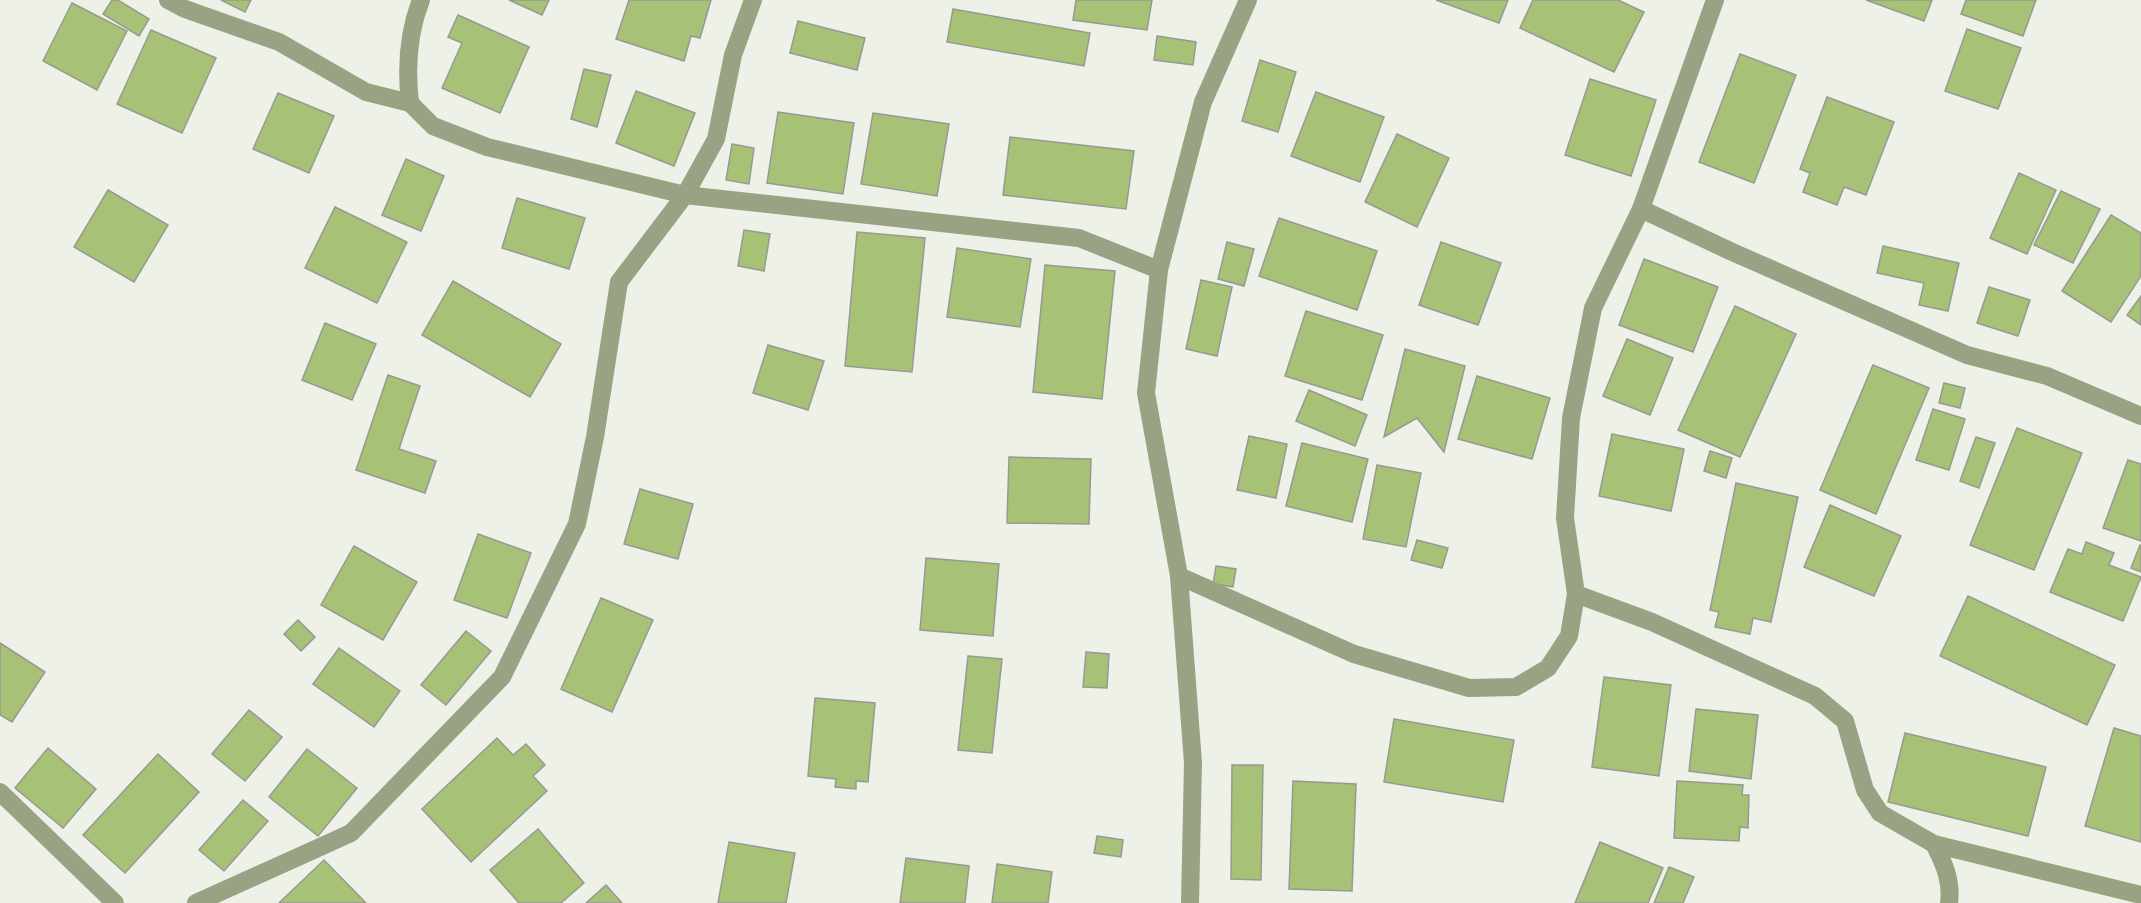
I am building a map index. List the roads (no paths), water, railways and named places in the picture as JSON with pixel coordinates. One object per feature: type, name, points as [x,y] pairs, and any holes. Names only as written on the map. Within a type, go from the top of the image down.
[{"type":"street","points":[[168,0],[185,9],[279,42],[366,92],[410,103],[433,126],[487,147],[685,195],[1079,238],[1159,270]]},
{"type":"street","points":[[410,103],[407,77],[412,22],[421,0]]},
{"type":"street","points":[[196,903],[351,833],[502,677],[577,524],[595,437],[619,282],[685,195],[717,139],[733,55],[753,0]]},
{"type":"street","points":[[1190,903],[1193,763],[1179,576],[1146,393],[1159,270],[1203,102],[1248,0]]},
{"type":"street","points":[[1179,576],[1354,654],[1469,688],[1516,687],[1548,668],[1569,636],[1576,594],[1565,518],[1571,418],[1593,308],[1641,209],[1715,0]]},
{"type":"street","points":[[1641,209],[1730,251],[1967,355],[2047,376],[2141,416]]},
{"type":"street","points":[[1576,594],[1652,622],[1815,696],[1845,721],[1865,790],[1880,813],[1934,844],[2141,895]]},
{"type":"street","points":[[0,792],[115,903]]},
{"type":"street","points":[[1934,844],[1946,869],[1950,893],[1948,903]]}]
